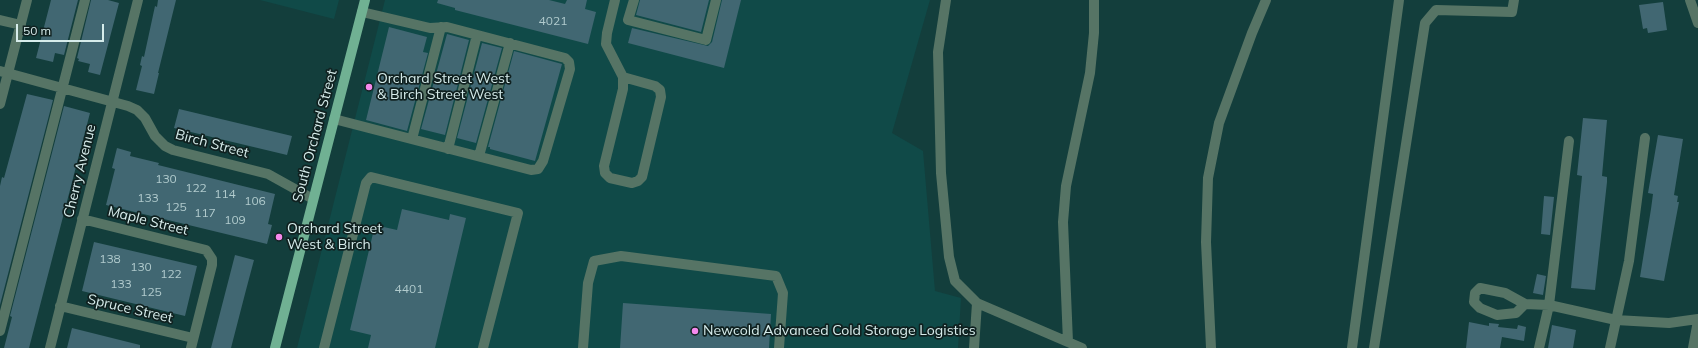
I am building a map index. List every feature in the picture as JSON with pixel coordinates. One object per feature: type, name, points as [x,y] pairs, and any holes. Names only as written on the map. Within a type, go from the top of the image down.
[{"type":"main road","name":"South Orchard Street","points":[[275,348],[365,0]]},
{"type":"street","points":[[0,104],[4,72],[21,25],[27,0]]},
{"type":"street","points":[[0,331],[85,0]]},
{"type":"street","name":"Cherry Avenue","points":[[50,348],[138,0]]},
{"type":"street","points":[[616,0],[607,33],[606,44],[623,76],[624,89],[604,166],[605,174],[610,178],[632,183],[638,181],[642,177],[661,97],[660,90],[655,86],[623,76]]},
{"type":"street","points":[[634,0],[628,20],[706,40],[716,0]]},
{"type":"street","points":[[946,0],[938,52],[941,173],[949,257],[955,281],[977,303],[1082,348]]},
{"type":"street","points":[[1068,342],[1063,222],[1066,186],[1090,73],[1094,32],[1094,0]]},
{"type":"street","points":[[1210,348],[1206,242],[1208,178],[1219,123],[1252,33],[1266,0]]},
{"type":"street","points":[[1352,348],[1399,0]]},
{"type":"street","points":[[1374,348],[1425,23],[1436,10],[1512,12],[1514,0]]},
{"type":"street","points":[[1690,0],[1698,22]]},
{"type":"street","points":[[334,119],[531,170],[538,169],[543,161],[570,69],[569,62],[565,58],[447,27],[430,28],[362,12]]},
{"type":"street","points":[[0,20],[21,25]]},
{"type":"street","points":[[412,139],[441,27]]},
{"type":"street","points":[[448,149],[477,35]]},
{"type":"street","points":[[479,156],[510,43]]},
{"type":"street","name":"Birch Street","points":[[4,72],[112,101],[137,110],[145,118],[155,136],[165,146],[173,150],[268,174],[313,199]]},
{"type":"street","points":[[1610,348],[1629,261],[1645,138]]},
{"type":"street","points":[[1539,348],[1549,305],[1569,141]]},
{"type":"street","points":[[324,348],[366,183],[371,177],[518,213],[483,348]]},
{"type":"street","name":"Maple Street","points":[[82,219],[206,250],[212,260],[212,265],[192,343]]},
{"type":"street","points":[[584,348],[588,283],[594,261],[622,256],[776,276],[783,293],[779,348]]},
{"type":"street","points":[[974,348],[977,303]]},
{"type":"street","points":[[1525,304],[1549,305],[1616,320],[1669,323],[1698,320],[1693,348]]},
{"type":"street","name":"Spruce Street","points":[[60,306],[192,343]]},
{"type":"shaded area","points":[[260,0],[339,0],[334,19]]},
{"type":"shaded area","points":[[385,0],[930,0],[892,133],[923,151],[935,291],[961,298],[958,348],[297,348]]},
{"type":"building","points":[[51,0],[78,0],[64,55],[55,53],[53,62],[36,58]]},
{"type":"building","points":[[91,0],[108,0],[119,3],[100,75],[88,72],[90,64],[78,61],[79,59],[77,58]]},
{"type":"building","points":[[158,0],[176,0],[154,94],[136,90],[142,66],[140,65],[142,56],[144,57],[155,6],[157,7]]},
{"type":"building","points":[[438,0],[549,0],[565,4],[567,0],[587,0],[585,9],[596,12],[588,44],[455,10],[455,8],[437,3]]},
{"type":"building","points":[[640,0],[709,0],[701,32],[636,15]]},
{"type":"building","points":[[722,0],[741,0],[724,68],[628,43],[632,28],[708,46],[712,42]]},
{"type":"building","points":[[1663,2],[1667,30],[1648,33],[1647,28],[1643,29],[1639,5]]},
{"type":"building","points":[[389,27],[427,37],[423,52],[428,53],[407,131],[366,120]]},
{"type":"building","points":[[447,34],[469,40],[445,135],[421,129]]},
{"type":"building","points":[[482,43],[502,48],[476,143],[457,138]]},
{"type":"building","points":[[514,51],[562,64],[535,161],[490,149],[490,147],[488,147]]},
{"type":"building","points":[[27,94],[53,100],[0,305],[0,186],[2,177],[4,178]]},
{"type":"building","points":[[64,106],[90,113],[29,348],[4,348],[12,317],[10,316]]},
{"type":"building","points":[[179,109],[292,136],[287,155],[174,128]]},
{"type":"building","points":[[1583,118],[1607,120],[1602,176],[1607,177],[1607,182],[1595,290],[1571,288],[1582,176],[1577,175]]},
{"type":"building","points":[[1658,135],[1683,139],[1674,195],[1678,196],[1677,202],[1679,202],[1664,281],[1640,277],[1653,194],[1648,193]]},
{"type":"building","points":[[117,148],[131,152],[130,156],[159,163],[158,165],[275,194],[268,224],[272,225],[267,244],[106,205],[115,169],[112,168]]},
{"type":"building","points":[[1544,196],[1554,197],[1550,235],[1541,234]]},
{"type":"building","points":[[402,209],[449,220],[450,214],[466,218],[435,348],[368,348],[371,335],[350,330],[375,225],[397,230]]},
{"type":"building","points":[[94,242],[197,266],[185,316],[82,291]]},
{"type":"building","points":[[235,255],[254,260],[231,348],[211,348]]},
{"type":"building","points":[[1537,274],[1546,276],[1543,295],[1533,293]]},
{"type":"building","name":"Newcold Advanced Cold Storage Logistics","points":[[623,303],[771,314],[769,348],[620,348]]},
{"type":"building","points":[[1469,322],[1489,326],[1489,323],[1499,324],[1498,327],[1517,329],[1518,325],[1526,327],[1524,341],[1502,337],[1500,348],[1466,348]]},
{"type":"building","points":[[1552,325],[1576,330],[1573,348],[1548,348]]},
{"type":"building","points":[[72,328],[140,345],[140,348],[67,348]]},
{"type":"place","name":"Orchard Street West & Birch Street West","points":[[369,87]]},
{"type":"place","name":"Orchard Street West & Birch","points":[[279,237]]},
{"type":"place","name":"Newcold Advanced Cold Storage Logistics","points":[[695,331]]}]
